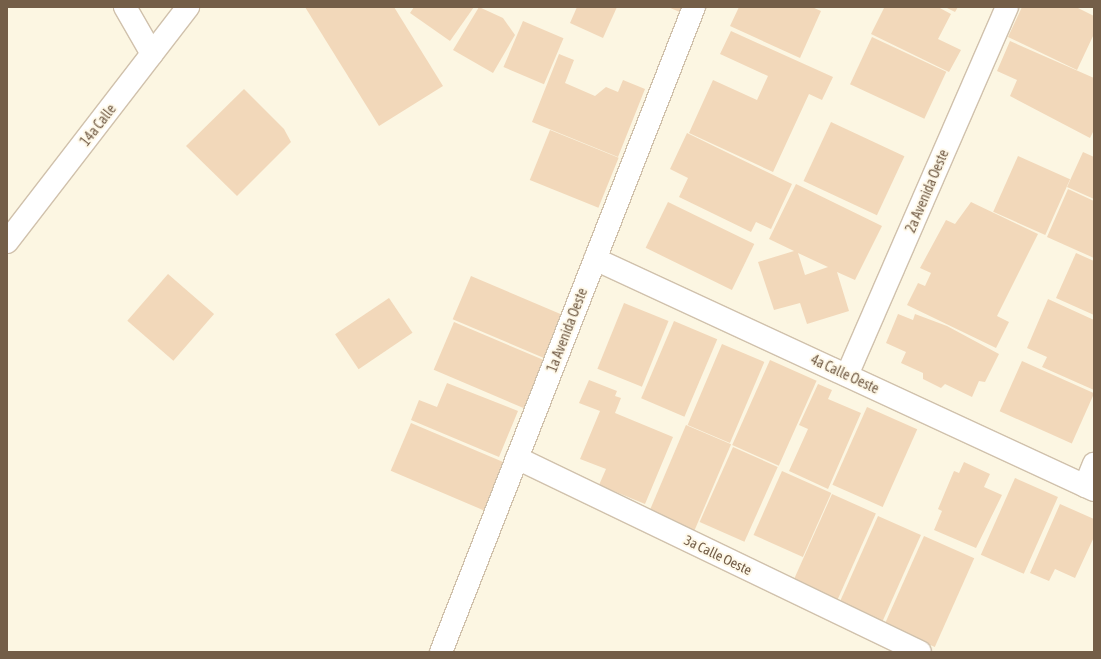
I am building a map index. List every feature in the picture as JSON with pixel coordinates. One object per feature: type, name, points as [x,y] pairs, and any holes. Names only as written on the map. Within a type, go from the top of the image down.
[{"type":"street","points":[[125,7],[152,54]]},
{"type":"street","name":"14a Calle","points":[[7,242],[188,7]]},
{"type":"street","name":"1a Avenida Oeste","points":[[441,652],[694,7]]},
{"type":"street","name":"2a Avenida Oeste","points":[[847,375],[1007,7]]},
{"type":"street","name":"4a Calle Oeste","points":[[595,259],[1089,488]]},
{"type":"street","name":"3a Calle Oeste","points":[[517,458],[920,652]]},
{"type":"street","points":[[1089,488],[1094,464]]},
{"type":"building","points":[[305,7],[394,7],[443,86],[379,126]]},
{"type":"building","points":[[414,7],[474,7],[450,41],[410,13]]},
{"type":"building","points":[[479,7],[503,18],[515,35],[493,73],[453,50]]},
{"type":"building","points":[[577,7],[617,7],[603,38],[570,23]]},
{"type":"building","points":[[668,7],[684,7],[682,13]]},
{"type":"building","points":[[739,7],[812,7],[821,11],[800,58],[730,26]]},
{"type":"building","points":[[881,7],[938,7],[951,14],[938,39],[961,50],[949,72],[871,34],[884,8]]},
{"type":"building","points":[[945,7],[958,7],[955,12]]},
{"type":"building","points":[[1022,7],[1076,7],[1094,16],[1094,34],[1077,70],[1008,37]]},
{"type":"building","points":[[523,21],[564,38],[544,84],[503,67]]},
{"type":"building","points":[[731,31],[833,77],[822,100],[809,94],[773,172],[689,133],[713,80],[757,100],[768,76],[720,54]]},
{"type":"building","points":[[872,37],[946,72],[924,119],[850,84]]},
{"type":"building","points":[[1010,41],[1094,78],[1094,130],[1090,138],[1010,96],[1017,80],[997,71]]},
{"type":"building","points":[[559,54],[574,60],[565,83],[595,96],[606,87],[618,92],[623,80],[645,89],[618,157],[532,122]]},
{"type":"building","points":[[244,89],[284,129],[291,142],[237,196],[186,146]]},
{"type":"building","points":[[831,122],[904,156],[877,215],[804,181]]},
{"type":"building","points":[[550,130],[619,158],[598,208],[530,180]]},
{"type":"building","points":[[687,133],[792,184],[771,229],[756,222],[751,232],[679,197],[688,178],[670,169]]},
{"type":"building","points":[[1083,152],[1094,157],[1094,199],[1067,187]]},
{"type":"building","points":[[1018,156],[1070,179],[1045,235],[993,212]]},
{"type":"building","points":[[796,184],[882,226],[855,280],[837,272],[849,311],[807,324],[800,303],[774,310],[758,262],[794,251],[769,239]],"holes":[[[798,253],[828,267],[805,275]]]},
{"type":"building","points":[[1068,189],[1094,201],[1094,258],[1047,237]]},
{"type":"building","points":[[668,202],[754,244],[732,290],[646,248]]},
{"type":"building","points":[[971,202],[1038,234],[997,316],[1009,322],[996,348],[907,305],[918,283],[925,286],[931,273],[920,268],[946,220],[955,224]]},
{"type":"building","points":[[1076,253],[1094,261],[1094,315],[1056,298]]},
{"type":"building","points":[[168,274],[214,314],[173,361],[127,321]]},
{"type":"building","points":[[471,276],[564,315],[546,359],[453,319]]},
{"type":"building","points":[[389,298],[412,333],[359,369],[335,334]]},
{"type":"building","points":[[1048,299],[1094,320],[1094,390],[1042,367],[1047,357],[1027,348]]},
{"type":"building","points":[[624,303],[669,321],[642,387],[597,369]]},
{"type":"building","points":[[898,314],[913,320],[915,314],[947,326],[999,354],[985,382],[979,381],[972,397],[945,384],[941,388],[923,379],[923,373],[901,363],[906,352],[886,343]]},
{"type":"building","points":[[674,321],[717,339],[684,417],[641,398]]},
{"type":"building","points":[[454,322],[548,362],[528,410],[434,370]]},
{"type":"building","points":[[722,344],[764,362],[730,443],[688,425]]},
{"type":"building","points":[[770,360],[817,381],[779,466],[732,445]]},
{"type":"building","points":[[1022,361],[1094,393],[1072,443],[1000,411]]},
{"type":"building","points":[[589,380],[617,391],[615,396],[621,398],[615,413],[673,437],[645,504],[599,485],[606,469],[580,459],[600,411],[579,403]]},
{"type":"building","points":[[447,383],[518,411],[499,457],[411,420],[419,400],[437,407]]},
{"type":"building","points":[[818,384],[832,390],[828,399],[861,413],[828,489],[789,471],[808,429],[799,425]]},
{"type":"building","points":[[867,407],[917,429],[883,507],[832,485]]},
{"type":"building","points":[[411,423],[505,463],[485,511],[391,471]]},
{"type":"building","points":[[686,425],[731,444],[694,533],[648,513]]},
{"type":"building","points":[[733,447],[778,467],[744,542],[700,522]]},
{"type":"building","points":[[964,462],[990,474],[984,487],[1002,495],[976,548],[934,530],[942,511],[938,509],[954,471],[959,473]]},
{"type":"building","points":[[782,471],[831,493],[803,557],[754,535]]},
{"type":"building","points":[[1015,478],[1058,497],[1024,574],[981,555]]},
{"type":"building","points":[[832,494],[876,514],[838,599],[794,580]]},
{"type":"building","points":[[1060,504],[1094,519],[1094,537],[1075,578],[1055,569],[1049,581],[1030,573]]},
{"type":"building","points":[[878,516],[921,535],[882,623],[839,604]]},
{"type":"building","points":[[924,536],[974,558],[935,647],[885,625]]}]
